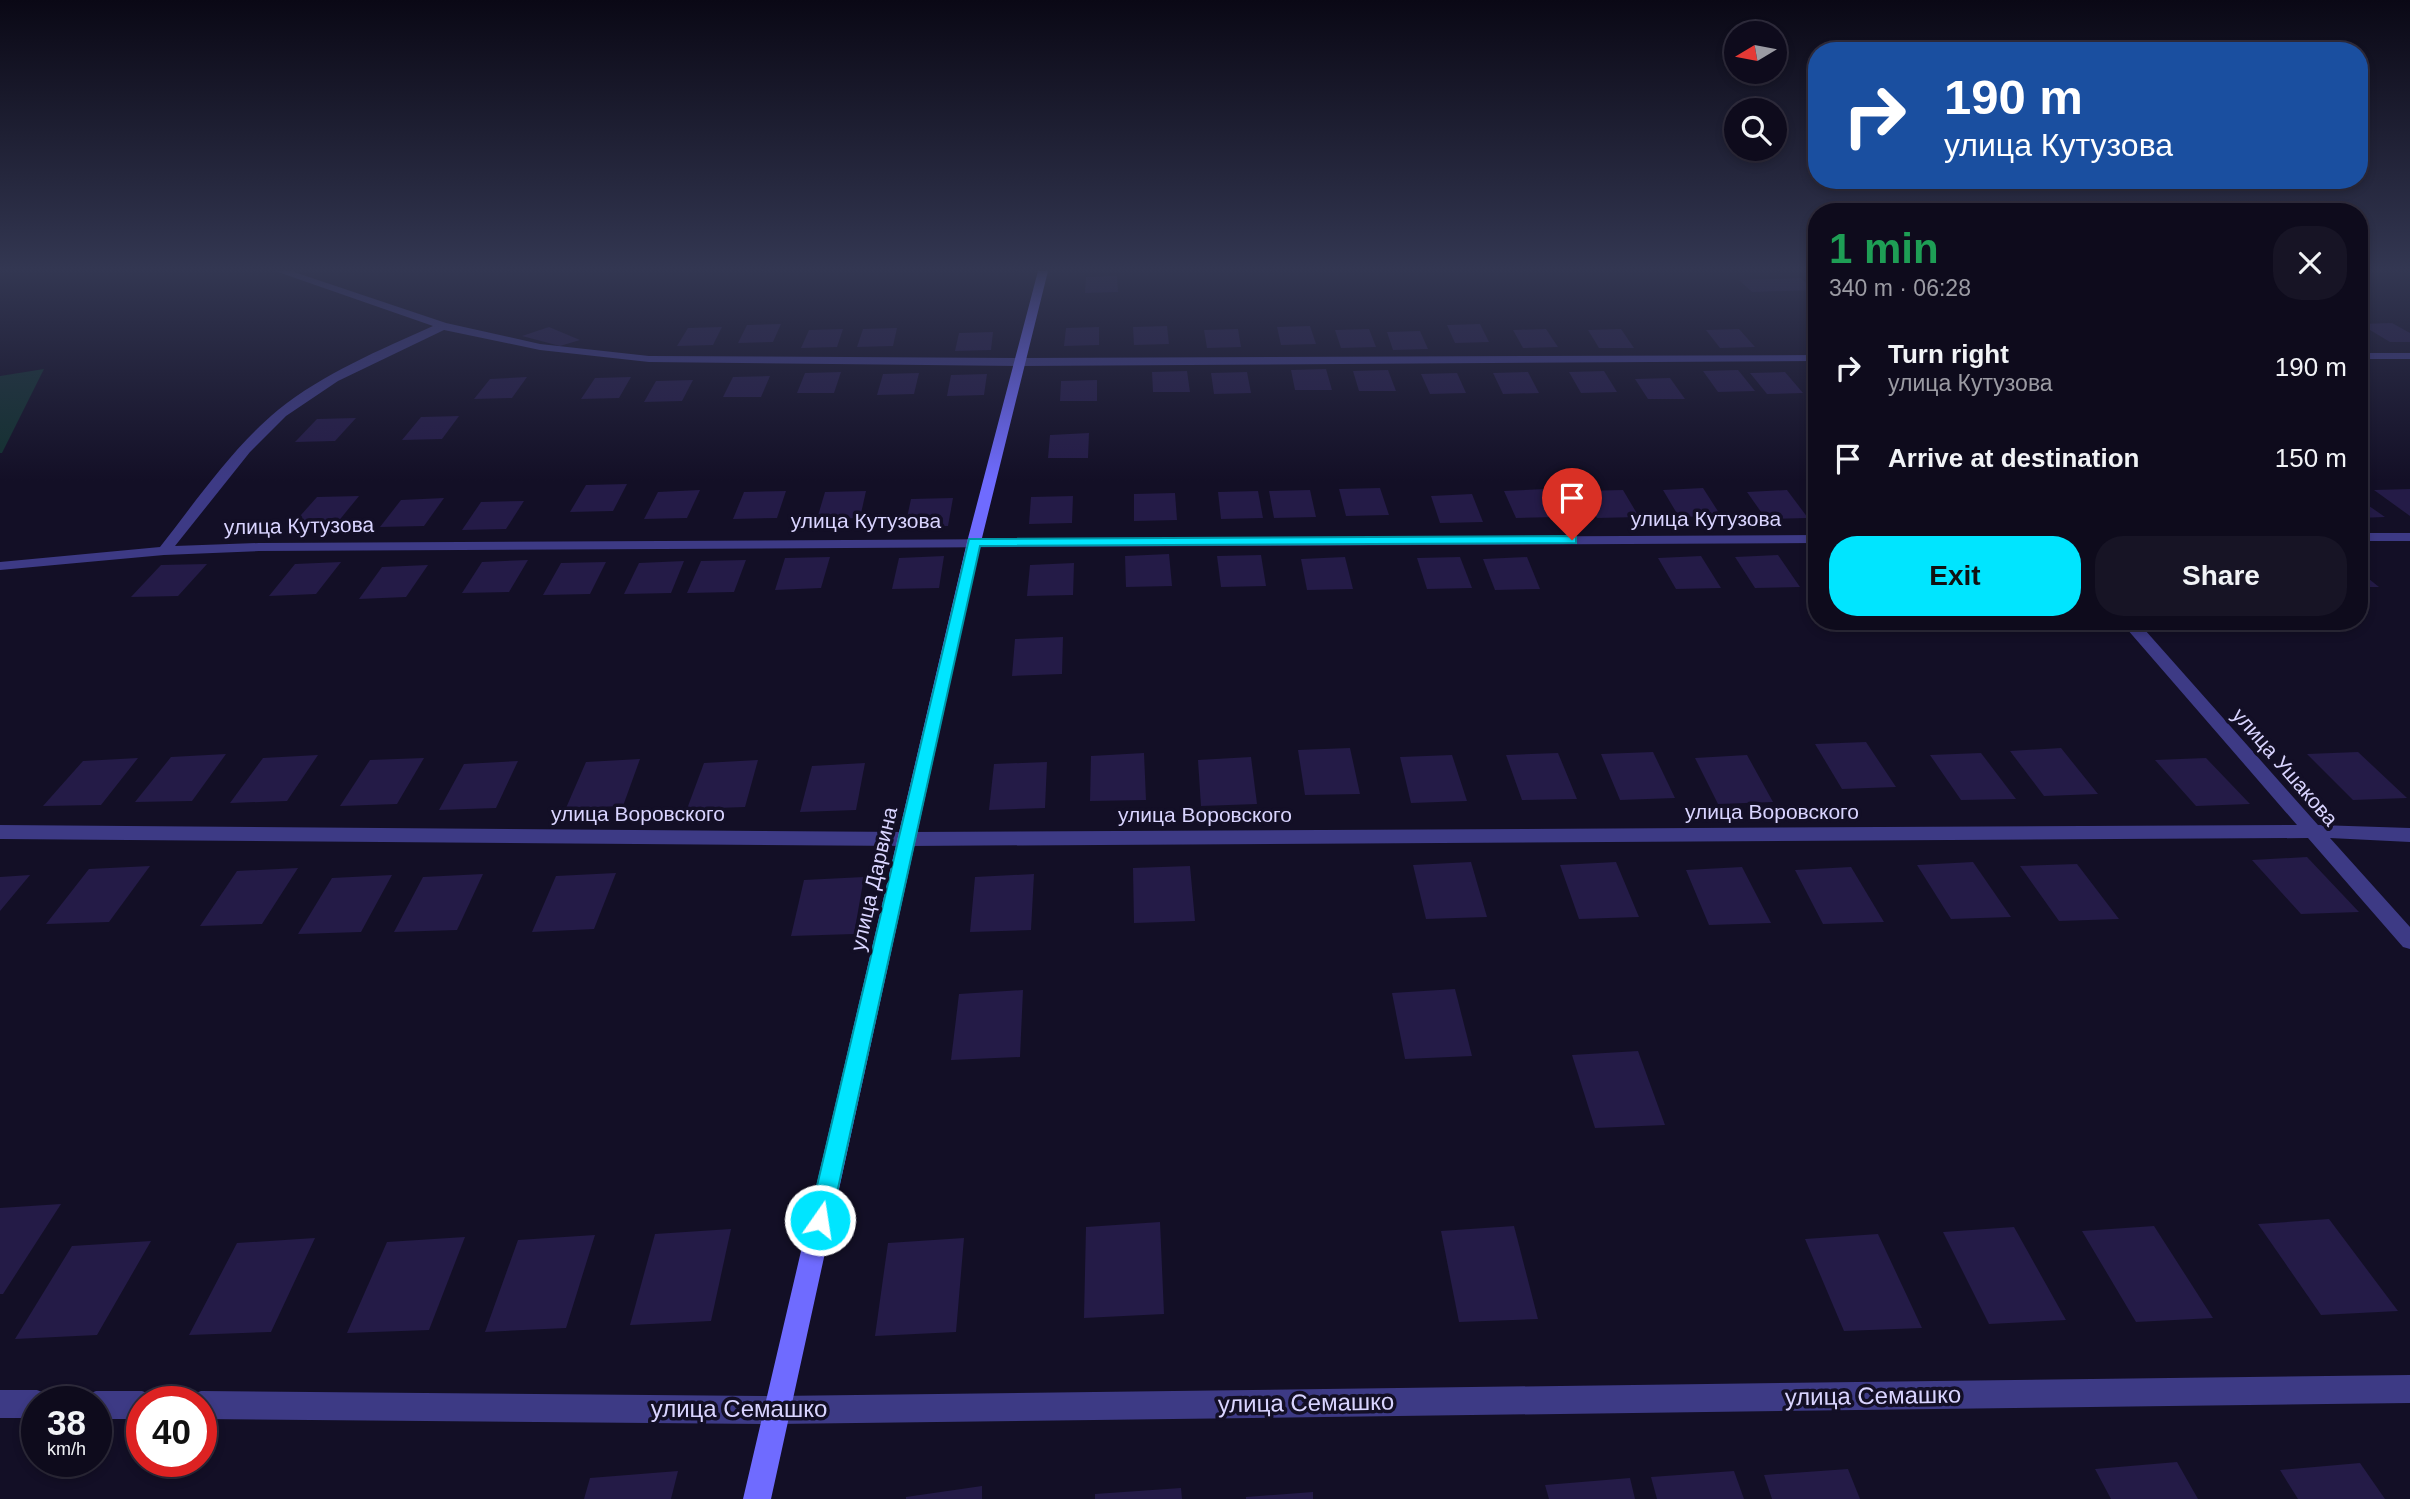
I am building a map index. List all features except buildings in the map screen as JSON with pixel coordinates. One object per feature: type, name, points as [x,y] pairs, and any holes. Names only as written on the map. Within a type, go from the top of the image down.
[{"type":"street","points":[[164,551],[257,438],[298,400],[356,366],[410,341]]},
{"type":"street","points":[[512,341],[540,347],[649,359],[1021,362],[1808,358]]},
{"type":"street","name":"улица Дарвина","points":[[757,1499],[974,542],[1026,341]]},
{"type":"street","points":[[2368,356],[2410,356]]},
{"type":"street","points":[[2368,537],[2410,537]]},
{"type":"street","name":"улица Кутузова","points":[[0,566],[164,551],[259,547],[1808,539]]},
{"type":"street","name":"улица Ушакова","points":[[2136,630],[2410,941]]},
{"type":"street","name":"улица Воровского","points":[[0,832],[907,839],[2311,831],[2410,835]]},
{"type":"street","name":"улица Семашко","points":[[217,1405],[776,1410],[2410,1389]]},
{"type":"street","points":[[0,1404],[21,1404]]},
{"type":"green space","points":[[44,369],[2,453],[0,453],[0,376]]},
{"type":"route","points":[[820,1220],[974,542],[1572,540]]}]
